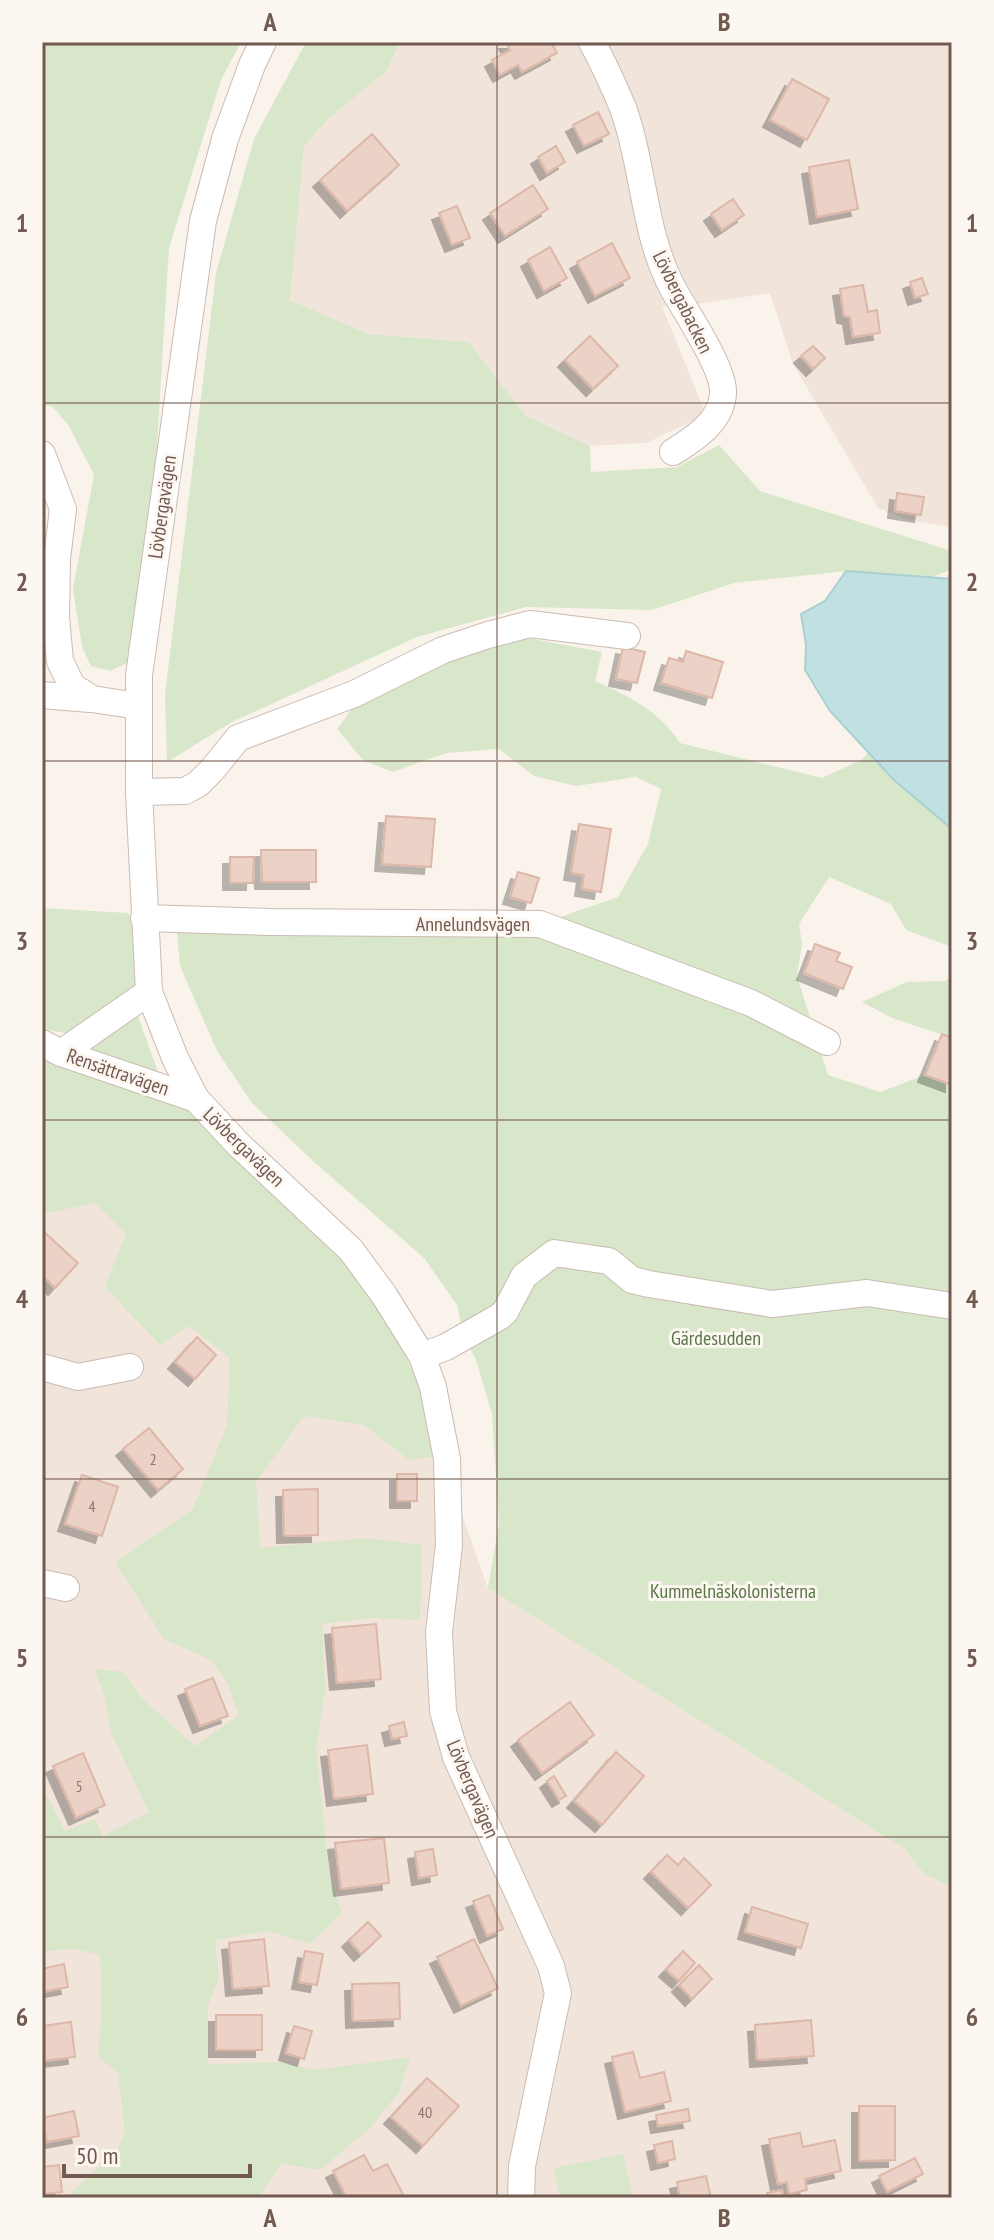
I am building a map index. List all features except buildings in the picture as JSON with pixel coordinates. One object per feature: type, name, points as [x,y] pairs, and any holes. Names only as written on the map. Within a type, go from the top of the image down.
[{"type":"street","name":"Lövbergavägen","points":[[263,42],[225,139],[203,221],[139,675],[139,792],[149,992],[175,1058],[196,1099],[239,1145],[351,1250],[422,1356],[433,1387],[447,1459],[449,1545],[439,1632],[443,1711],[456,1757],[551,1966],[558,1993],[522,2166],[521,2198]]},
{"type":"street","name":"Lövbergabacken","points":[[595,43],[623,109],[655,248],[719,374],[724,392],[713,420],[695,439],[673,452]]},
{"type":"street","points":[[42,454],[63,509],[56,602],[60,661],[72,686],[92,699]]},
{"type":"street","points":[[139,792],[185,791],[198,784],[212,770],[238,738],[354,694],[443,650],[488,635],[530,624],[627,636]]},
{"type":"street","points":[[42,695],[138,706]]},
{"type":"street","name":"Annelundsvägen","points":[[144,918],[540,924],[751,1003],[827,1042]]},
{"type":"street","points":[[52,1048],[149,992]]},
{"type":"street","name":"Rensättravägen","points":[[52,1048],[196,1099]]},
{"type":"street","points":[[422,1356],[446,1347],[499,1317],[505,1312],[524,1276],[554,1253],[609,1261],[632,1280],[649,1284],[772,1304],[867,1293],[952,1306]]},
{"type":"street","points":[[42,1367],[78,1377],[130,1367]]},
{"type":"shaded area","points":[[400,42],[952,42],[952,527],[908,520],[878,508],[793,364],[770,293],[684,306],[662,306],[706,415],[646,443],[590,446],[525,415],[469,342],[368,334],[289,300],[304,146],[329,118],[387,71]]},
{"type":"shaded area","points":[[42,1066],[441,1455],[488,1588],[905,1849],[924,1874],[952,1887],[952,2198],[42,2198]]},
{"type":"green space","points":[[42,42],[241,42],[221,80],[169,248],[155,478],[129,662],[110,671],[91,666],[82,647],[73,589],[94,475],[69,426],[52,406],[42,406]]},
{"type":"green space","points":[[306,42],[400,42],[387,71],[329,118],[304,146],[290,300],[368,334],[469,342],[525,415],[590,446],[591,472],[677,467],[719,445],[760,491],[952,551],[952,569],[930,578],[846,571],[734,583],[652,610],[526,607],[417,637],[232,722],[167,762],[165,695],[216,273],[254,139]]},
{"type":"green space","name":"Gärdesudden","points":[[528,638],[602,652],[595,681],[653,713],[680,743],[822,778],[863,759],[877,736],[952,681],[952,947],[906,930],[891,904],[829,877],[799,924],[802,944],[797,976],[828,1075],[880,1092],[925,1075],[952,1085],[952,1887],[924,1874],[905,1849],[488,1588],[499,1523],[492,1414],[476,1360],[463,1334],[457,1305],[424,1258],[252,1103],[217,1051],[180,966],[176,923],[540,924],[618,897],[648,844],[661,789],[636,777],[576,786],[534,776],[499,749],[446,753],[393,772],[363,760],[337,729],[354,706],[469,652]]},
{"type":"green space","points":[[42,908],[129,913],[141,955],[134,992],[66,1033],[42,1029]]},
{"type":"green space","points":[[952,976],[952,1038],[892,1018],[862,1002],[907,982],[946,981]]},
{"type":"green space","points":[[137,1013],[161,1081],[84,1053]]},
{"type":"green space","points":[[46,1057],[191,1108],[209,1133],[342,1250],[394,1331],[425,1398],[441,1455],[409,1460],[364,1425],[304,1416],[256,1482],[260,1548],[366,1538],[422,1545],[420,1620],[371,1618],[322,1624],[325,1689],[316,1750],[330,1879],[342,1913],[310,1944],[270,1931],[215,1940],[219,1978],[208,2005],[208,2064],[279,2062],[315,2070],[410,2057],[399,2092],[369,2129],[320,2170],[281,2163],[259,2198],[66,2198],[118,2149],[125,2132],[118,2073],[98,2057],[102,2008],[100,1955],[75,1949],[42,1951],[42,1786],[65,1831],[95,1819],[103,1836],[149,1812],[111,1733],[105,1696],[94,1669],[123,1672],[143,1699],[195,1746],[239,1715],[227,1682],[211,1660],[164,1639],[115,1562],[193,1509],[227,1425],[230,1358],[189,1326],[160,1345],[105,1287],[126,1233],[95,1203],[42,1214],[42,1061]]},
{"type":"green space","points":[[623,2154],[633,2198],[560,2198],[554,2168]]},
{"type":"water","points":[[846,571],[952,579],[952,829],[894,780],[830,711],[805,670],[806,645],[801,614],[825,601]]},
{"type":"park label","name":"Kummelnäskolonisterna","points":[[733,1591]]}]
